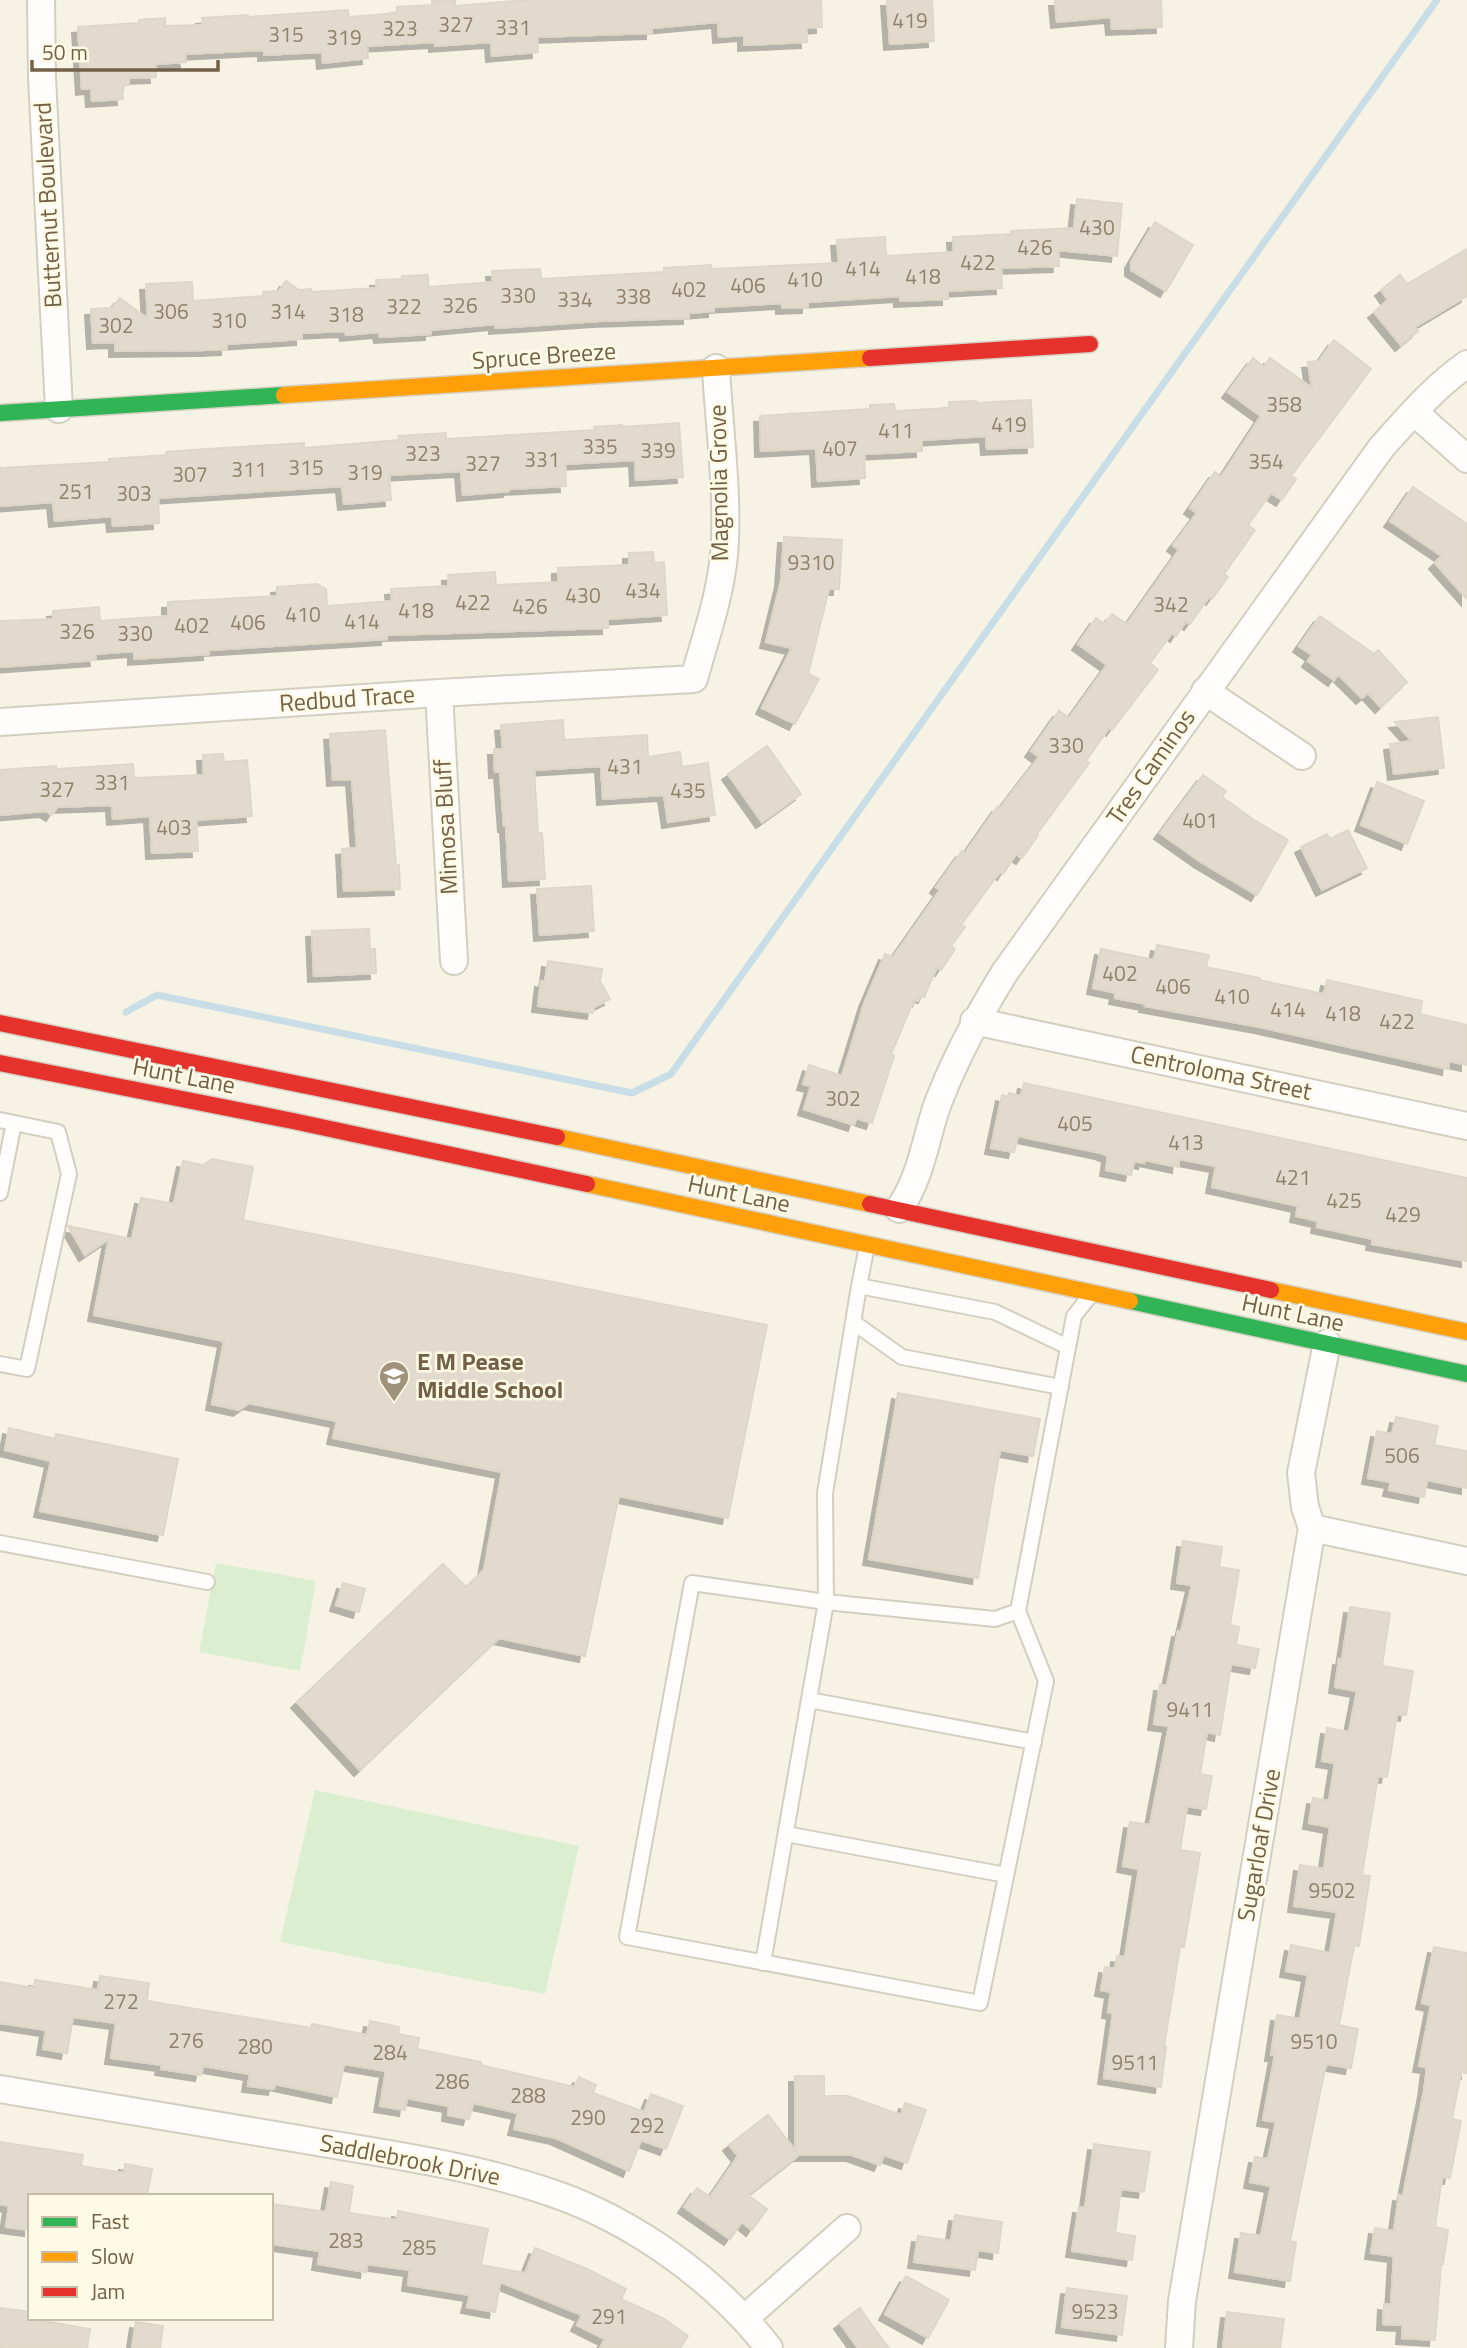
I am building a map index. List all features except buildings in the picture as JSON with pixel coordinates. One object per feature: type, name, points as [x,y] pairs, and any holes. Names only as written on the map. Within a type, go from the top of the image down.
[{"type":"main road","name":"Spruce Breeze","points":[[0,413],[1090,344]]},
{"type":"main road","name":"Hunt Lane","points":[[0,1023],[298,1102],[868,1244],[1467,1374]]},
{"type":"main road","name":"Hunt Lane","points":[[0,1063],[298,1102],[899,1209],[1467,1332]]},
{"type":"main road","points":[[868,1244],[899,1209]]},
{"type":"main road","points":[[1094,1293],[1116,1278],[1167,1267]]},
{"type":"street","name":"Butternut Boulevard","points":[[41,0],[42,78],[59,409]]},
{"type":"street","name":"Tres Caminos","points":[[899,1209],[913,1189],[938,1104],[974,1021],[1004,972],[1381,449],[1414,412],[1467,364]]},
{"type":"street","name":"Magnolia Grove","points":[[694,679],[718,591],[724,556],[725,523],[716,368]]},
{"type":"street","points":[[1414,412],[1467,459]]},
{"type":"street","name":"Redbud Trace","points":[[0,722],[694,679]]},
{"type":"street","points":[[1205,691],[1302,756]]},
{"type":"street","name":"Mimosa Bluff","points":[[439,693],[454,961]]},
{"type":"street","name":"Centroloma Street","points":[[974,1021],[1467,1126]]},
{"type":"street","name":"Sugarloaf Drive","points":[[1179,2348],[1182,2301],[1312,1528],[1305,1507],[1301,1473],[1327,1343]]},
{"type":"street","points":[[1312,1528],[1467,1561]]},
{"type":"street","name":"Saddlebrook Drive","points":[[0,2089],[419,2160],[510,2180],[555,2194],[631,2230],[674,2258],[746,2318],[769,2348]]},
{"type":"street","points":[[746,2318],[847,2228]]},
{"type":"lane","points":[[0,1193],[7,1122],[58,1132],[69,1174],[27,1369],[0,1364]]},
{"type":"lane","points":[[763,1963],[826,1602],[825,1493],[868,1244]]},
{"type":"lane","points":[[859,1286],[995,1312],[1068,1347]]},
{"type":"lane","points":[[1018,1611],[995,1619],[826,1602],[692,1583],[627,1937],[980,2003],[1046,1681],[1018,1611],[1074,1316],[1094,1293]]},
{"type":"lane","points":[[853,1322],[902,1357],[1061,1387]]},
{"type":"lane","points":[[0,1542],[208,1582]]},
{"type":"lane","points":[[809,1700],[1034,1742]]},
{"type":"lane","points":[[786,1834],[1006,1875]]},
{"type":"green space","points":[[216,1563],[316,1581],[300,1671],[199,1652]]},
{"type":"green space","points":[[315,1790],[579,1846],[545,1994],[280,1942]]},
{"type":"waterway","points":[[126,1012],[157,995],[632,1093],[671,1074],[1437,0]]},
{"type":"traffic: fast","points":[[0,413],[284,395]]},
{"type":"traffic: fast","points":[[1130,1301],[1467,1374]]},
{"type":"traffic: slow","points":[[284,395],[870,358]]},
{"type":"traffic: slow","points":[[557,1137],[870,1204]]},
{"type":"traffic: slow","points":[[587,1184],[1130,1301]]},
{"type":"traffic: slow","points":[[1271,1290],[1467,1332]]},
{"type":"traffic: jam","points":[[870,358],[1090,344]]},
{"type":"traffic: jam","points":[[0,1023],[557,1137]]},
{"type":"traffic: jam","points":[[0,1063],[293,1121],[587,1184]]},
{"type":"traffic: jam","points":[[870,1204],[1271,1290]]},
{"type":"place","name":"E M Pease Middle School","points":[[394,1403]]}]
